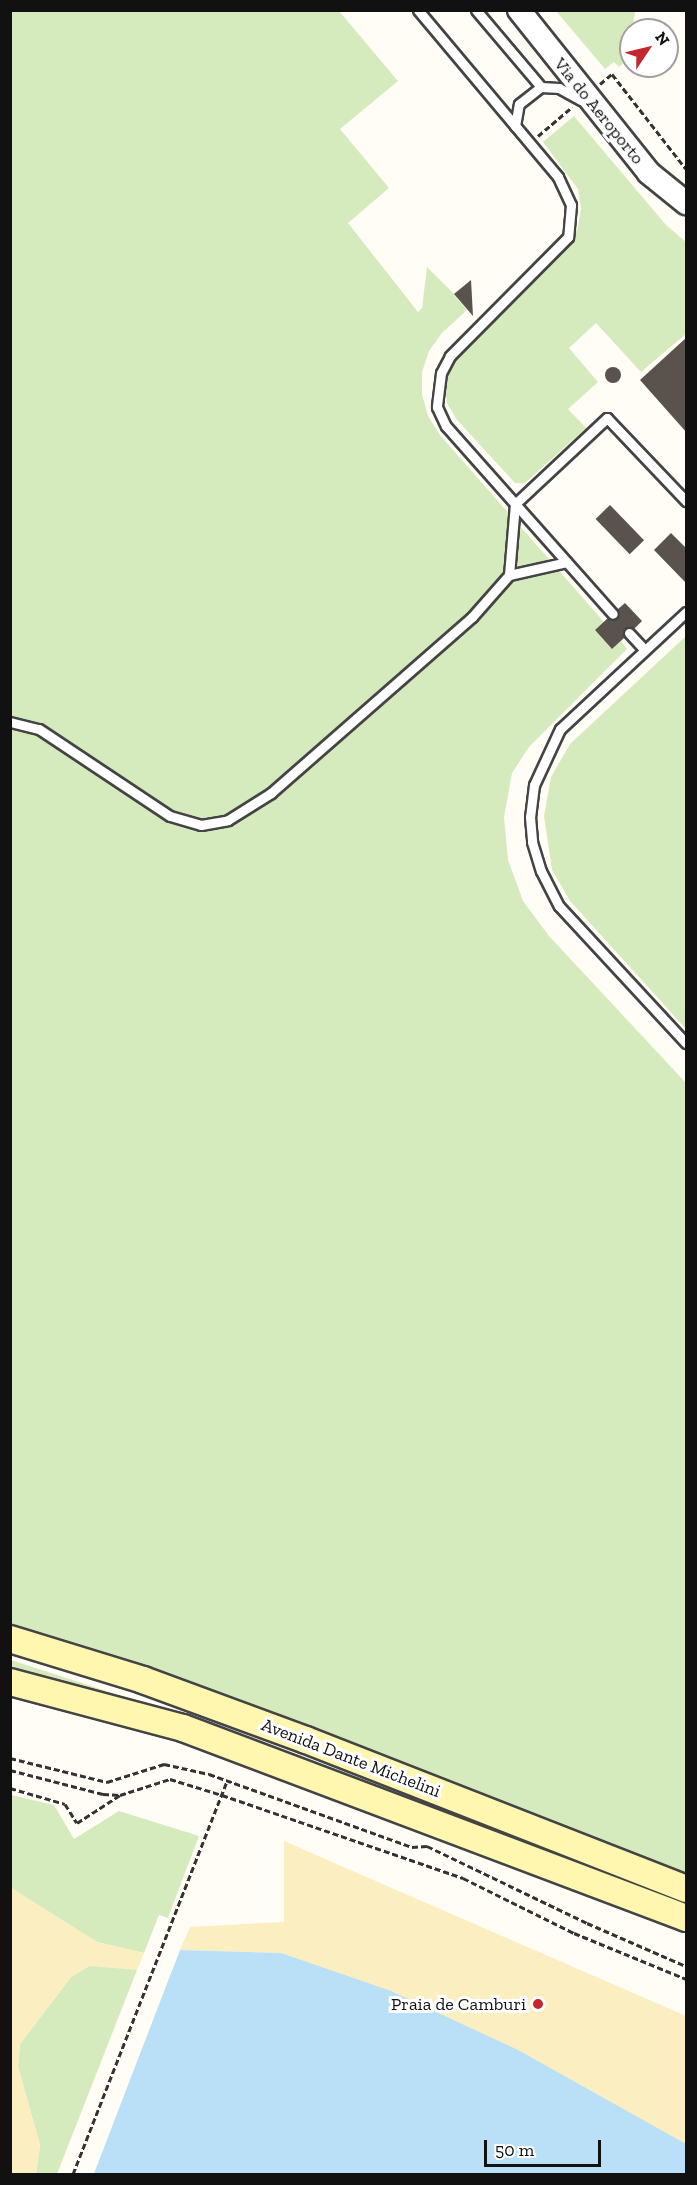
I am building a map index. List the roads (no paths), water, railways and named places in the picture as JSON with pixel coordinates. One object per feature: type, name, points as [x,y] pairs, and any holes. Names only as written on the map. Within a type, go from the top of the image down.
[{"type":"main road","name":"Avenida Dante Michelini","points":[[10,1639],[143,1680],[295,1736],[687,1889]]},
{"type":"main road","name":"Avenida Dante Michelini","points":[[10,1682],[183,1728],[687,1918]]},
{"type":"street","name":"Via do Aeroporto","points":[[519,10],[649,173],[687,203]]},
{"type":"street","points":[[649,173],[687,219]]},
{"type":"lane","points":[[418,10],[567,190],[571,205],[568,237],[450,356],[441,373],[437,407],[446,426],[613,614]]},
{"type":"lane","points":[[476,10],[541,87]]},
{"type":"lane","points":[[515,126],[519,104],[541,87],[559,88],[601,112]]},
{"type":"lane","points":[[509,575],[515,504],[607,418],[687,501]]},
{"type":"lane","points":[[10,722],[39,729],[170,816],[201,825],[228,820],[272,793],[367,713],[472,617],[509,575],[567,562]]},
{"type":"lane","points":[[687,612],[560,729],[534,784],[530,817],[532,842],[559,906],[687,1043]]},
{"type":"lane","points":[[629,633],[645,650]]},
{"type":"water","points":[[180,1950],[281,1953],[391,1991],[518,2050],[686,2144],[686,2174],[92,2174]]},
{"type":"place","name":"Praia de Camburi","points":[[538,2004]]}]
